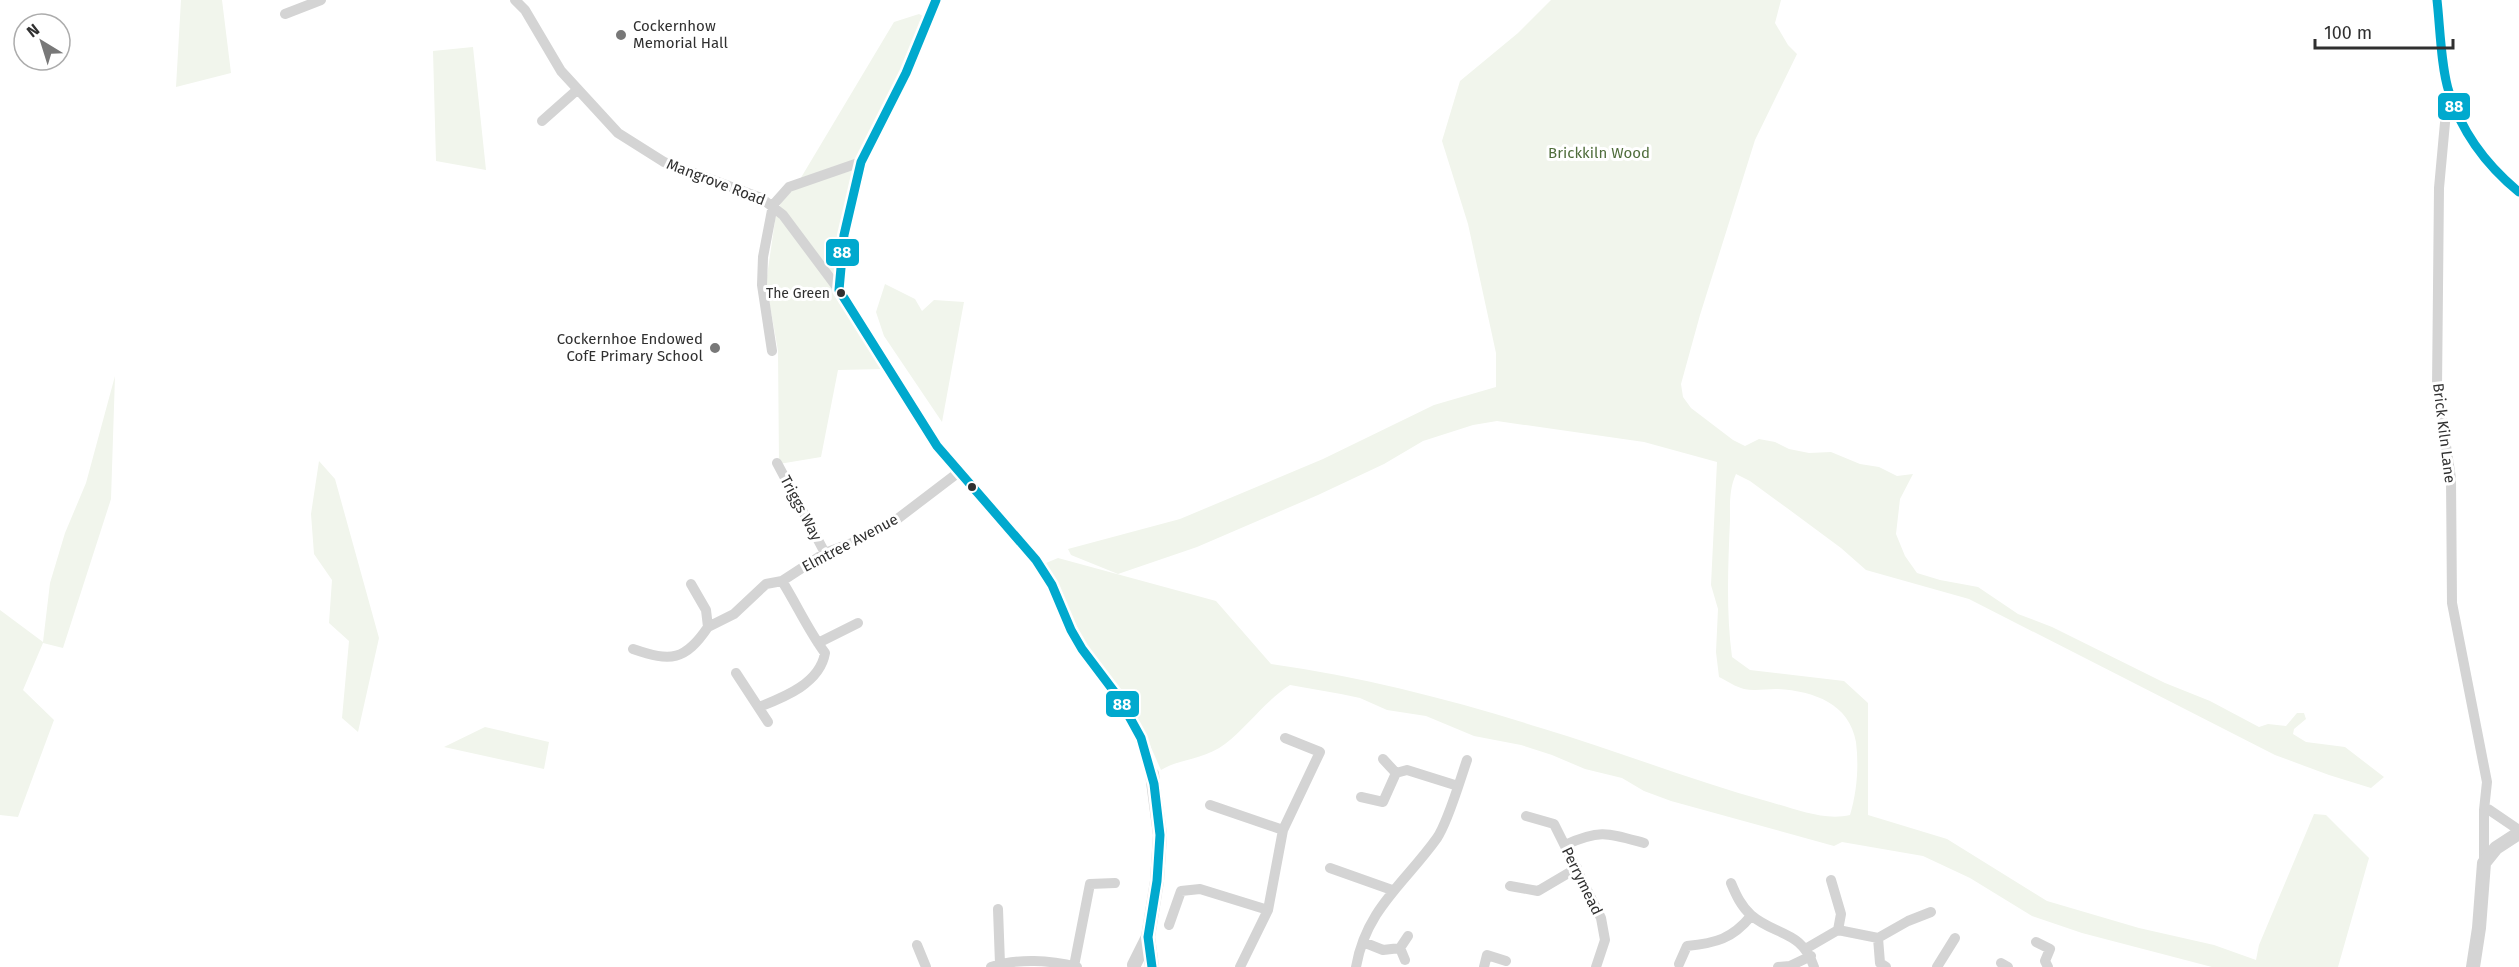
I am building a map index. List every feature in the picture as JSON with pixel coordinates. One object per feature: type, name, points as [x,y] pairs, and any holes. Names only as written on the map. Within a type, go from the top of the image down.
[{"type":"street","points":[[285,14],[321,0]]},
{"type":"street","name":"Mangrove Road","points":[[515,0],[525,10],[561,71],[618,133],[664,162],[761,198],[783,215],[840,290],[937,446],[1036,560],[1052,585],[1071,630],[1082,649],[1131,717],[1141,738],[1152,774]]},
{"type":"street","points":[[840,290],[844,235],[861,162],[906,74],[936,0]]},
{"type":"street","name":"Brick Kiln Lane","points":[[2437,0],[2448,90],[2439,188],[2437,388],[2451,478],[2452,603],[2487,782],[2484,810],[2484,863]]},
{"type":"street","points":[[542,121],[577,90]]},
{"type":"street","points":[[2448,90],[2471,141]]},
{"type":"street","points":[[2444,137],[2450,131],[2463,133],[2496,173],[2519,192]]},
{"type":"street","points":[[772,351],[762,285],[763,257],[773,205],[789,187],[861,162]]},
{"type":"street","name":"Triggs Way","points":[[777,463],[825,553]]},
{"type":"street","name":"Elmtree Avenue","points":[[708,627],[734,614],[766,584],[782,581],[825,553],[852,543],[896,520],[959,472]]},
{"type":"street","points":[[759,707],[782,698],[808,682],[823,664],[825,653],[807,628],[800,610],[782,581]]},
{"type":"street","points":[[633,649],[661,658],[688,651],[708,627],[706,610],[691,584]]},
{"type":"street","points":[[818,643],[858,623]]},
{"type":"street","points":[[736,673],[768,722]]},
{"type":"street","points":[[1240,967],[1268,910],[1283,830],[1320,752],[1285,738]]},
{"type":"street","points":[[1383,759],[1396,773]]},
{"type":"street","points":[[1356,967],[1373,917],[1392,890],[1438,837],[1467,760]]},
{"type":"street","points":[[1396,773],[1407,770],[1458,786]]},
{"type":"street","points":[[1361,797],[1383,802],[1396,773]]},
{"type":"street","points":[[1152,774],[1160,835],[1148,937],[1152,967]]},
{"type":"street","points":[[1210,805],[1283,830]]},
{"type":"street","points":[[2473,967],[2479,928],[2484,863],[2496,848],[2519,832],[2488,809],[2484,810]]},
{"type":"street","name":"Perrymead","points":[[1526,816],[1554,824],[1601,918],[1605,940],[1596,967]]},
{"type":"street","points":[[1565,845],[1590,834],[1609,833],[1644,843]]},
{"type":"street","points":[[1330,868],[1392,890]]},
{"type":"street","points":[[1510,886],[1539,891],[1577,868]]},
{"type":"street","points":[[1778,967],[1790,966],[1810,957],[1838,930],[1841,914],[1831,880]]},
{"type":"street","points":[[998,909],[995,966],[1037,964],[1076,967],[1090,884],[1115,883]]},
{"type":"street","points":[[1731,883],[1739,901],[1751,916],[1781,931],[1810,957]]},
{"type":"street","points":[[1169,925],[1181,891],[1200,890],[1268,910]]},
{"type":"street","points":[[1838,930],[1878,938],[1908,921],[1931,912]]},
{"type":"street","points":[[1680,963],[1687,946],[1713,944],[1739,931],[1751,916]]},
{"type":"street","points":[[1363,942],[1383,950],[1400,948],[1408,936]]},
{"type":"street","points":[[1133,966],[1148,937]]},
{"type":"street","points":[[1878,938],[1880,963],[1886,967]]},
{"type":"street","points":[[1937,967],[1955,938]]},
{"type":"street","points":[[2036,942],[2050,949],[2045,961],[2048,967]]},
{"type":"street","points":[[917,945],[926,967]]},
{"type":"street","points":[[1400,948],[1405,960]]},
{"type":"street","points":[[1484,967],[1487,955],[1506,962]]},
{"type":"street","points":[[1133,966],[1145,963],[1152,967]]},
{"type":"green space","points":[[181,0],[222,0],[231,73],[176,87]]},
{"type":"green space","name":"Brickkiln Wood","points":[[1551,0],[1781,0],[1775,23],[1788,45],[1797,54],[1755,140],[1700,315],[1681,384],[1683,397],[1691,408],[1733,440],[1745,446],[1759,439],[1809,453],[1831,452],[1860,464],[1879,467],[1897,476],[1913,474],[1900,499],[1896,534],[1905,556],[1917,573],[1978,587],[2018,614],[2052,627],[2165,683],[2210,701],[2259,727],[2268,724],[2286,726],[2297,713],[2304,713],[2306,719],[2294,729],[2293,734],[2306,742],[2345,747],[2384,777],[2371,788],[2275,755],[1969,599],[1866,570],[1841,548],[1787,508],[1750,481],[1736,474],[1730,497],[1728,572],[1732,657],[1750,670],[1844,681],[1868,703],[1868,815],[1947,839],[2047,901],[2139,928],[2214,945],[2256,960],[2259,945],[2314,814],[2326,815],[2369,858],[2338,967],[2212,967],[2082,933],[2032,916],[1970,878],[1923,856],[1842,842],[1834,846],[1671,801],[1644,791],[1622,778],[1585,769],[1521,745],[1474,736],[1426,716],[1387,710],[1360,698],[1290,685],[1225,744],[1209,753],[1161,770],[1141,725],[1089,651],[1046,563],[1058,558],[1216,601],[1271,664],[1374,683],[1441,699],[1570,737],[1799,811],[1830,816],[1850,815],[1857,779],[1857,760],[1856,742],[1846,718],[1837,709],[1816,696],[1790,690],[1744,689],[1719,677],[1716,652],[1718,609],[1711,585],[1717,462],[1644,442],[1497,421],[1473,425],[1423,441],[1384,464],[1318,495],[1197,547],[1118,574],[1071,555],[1068,549],[1180,519],[1323,459],[1434,405],[1496,387],[1496,353],[1468,224],[1442,141],[1460,81],[1518,33]]},
{"type":"green space","points":[[919,14],[923,16],[922,26],[864,148],[853,179],[838,242],[836,269],[841,303],[883,369],[838,370],[821,457],[779,464],[778,351],[766,283],[776,214],[781,203],[796,186],[894,22]]},
{"type":"green space","points":[[473,47],[486,170],[436,161],[433,51]]},
{"type":"green space","points":[[885,284],[915,299],[922,311],[934,300],[964,302],[942,422],[884,336],[876,312]]},
{"type":"green space","points":[[115,376],[111,499],[63,648],[43,643],[23,690],[54,720],[18,817],[0,815],[0,610],[43,642],[50,583],[65,533],[86,483]]},
{"type":"green space","points":[[319,461],[335,479],[379,638],[358,732],[342,718],[349,641],[329,623],[332,580],[314,554],[311,514]]},
{"type":"green space","points":[[485,727],[549,742],[544,769],[444,747]]},
{"type":"transit line","name":"88","points":[[936,0],[906,73],[861,162],[844,235],[839,290],[937,446],[1036,560],[1052,585],[1071,630],[1082,649],[1119,698],[1141,738],[1154,784],[1160,835],[1157,881],[1148,937],[1152,967]]},
{"type":"transit line","name":"88","points":[[2437,0],[2444,71],[2454,107],[2468,135],[2486,159],[2519,192]]},
{"type":"place","name":"Cockernhow Memorial Hall","points":[[621,35]]},
{"type":"place","name":"The Green","points":[[841,293]]},
{"type":"place","name":"Cockernhoe Endowed CofE Primary School","points":[[715,348]]}]
